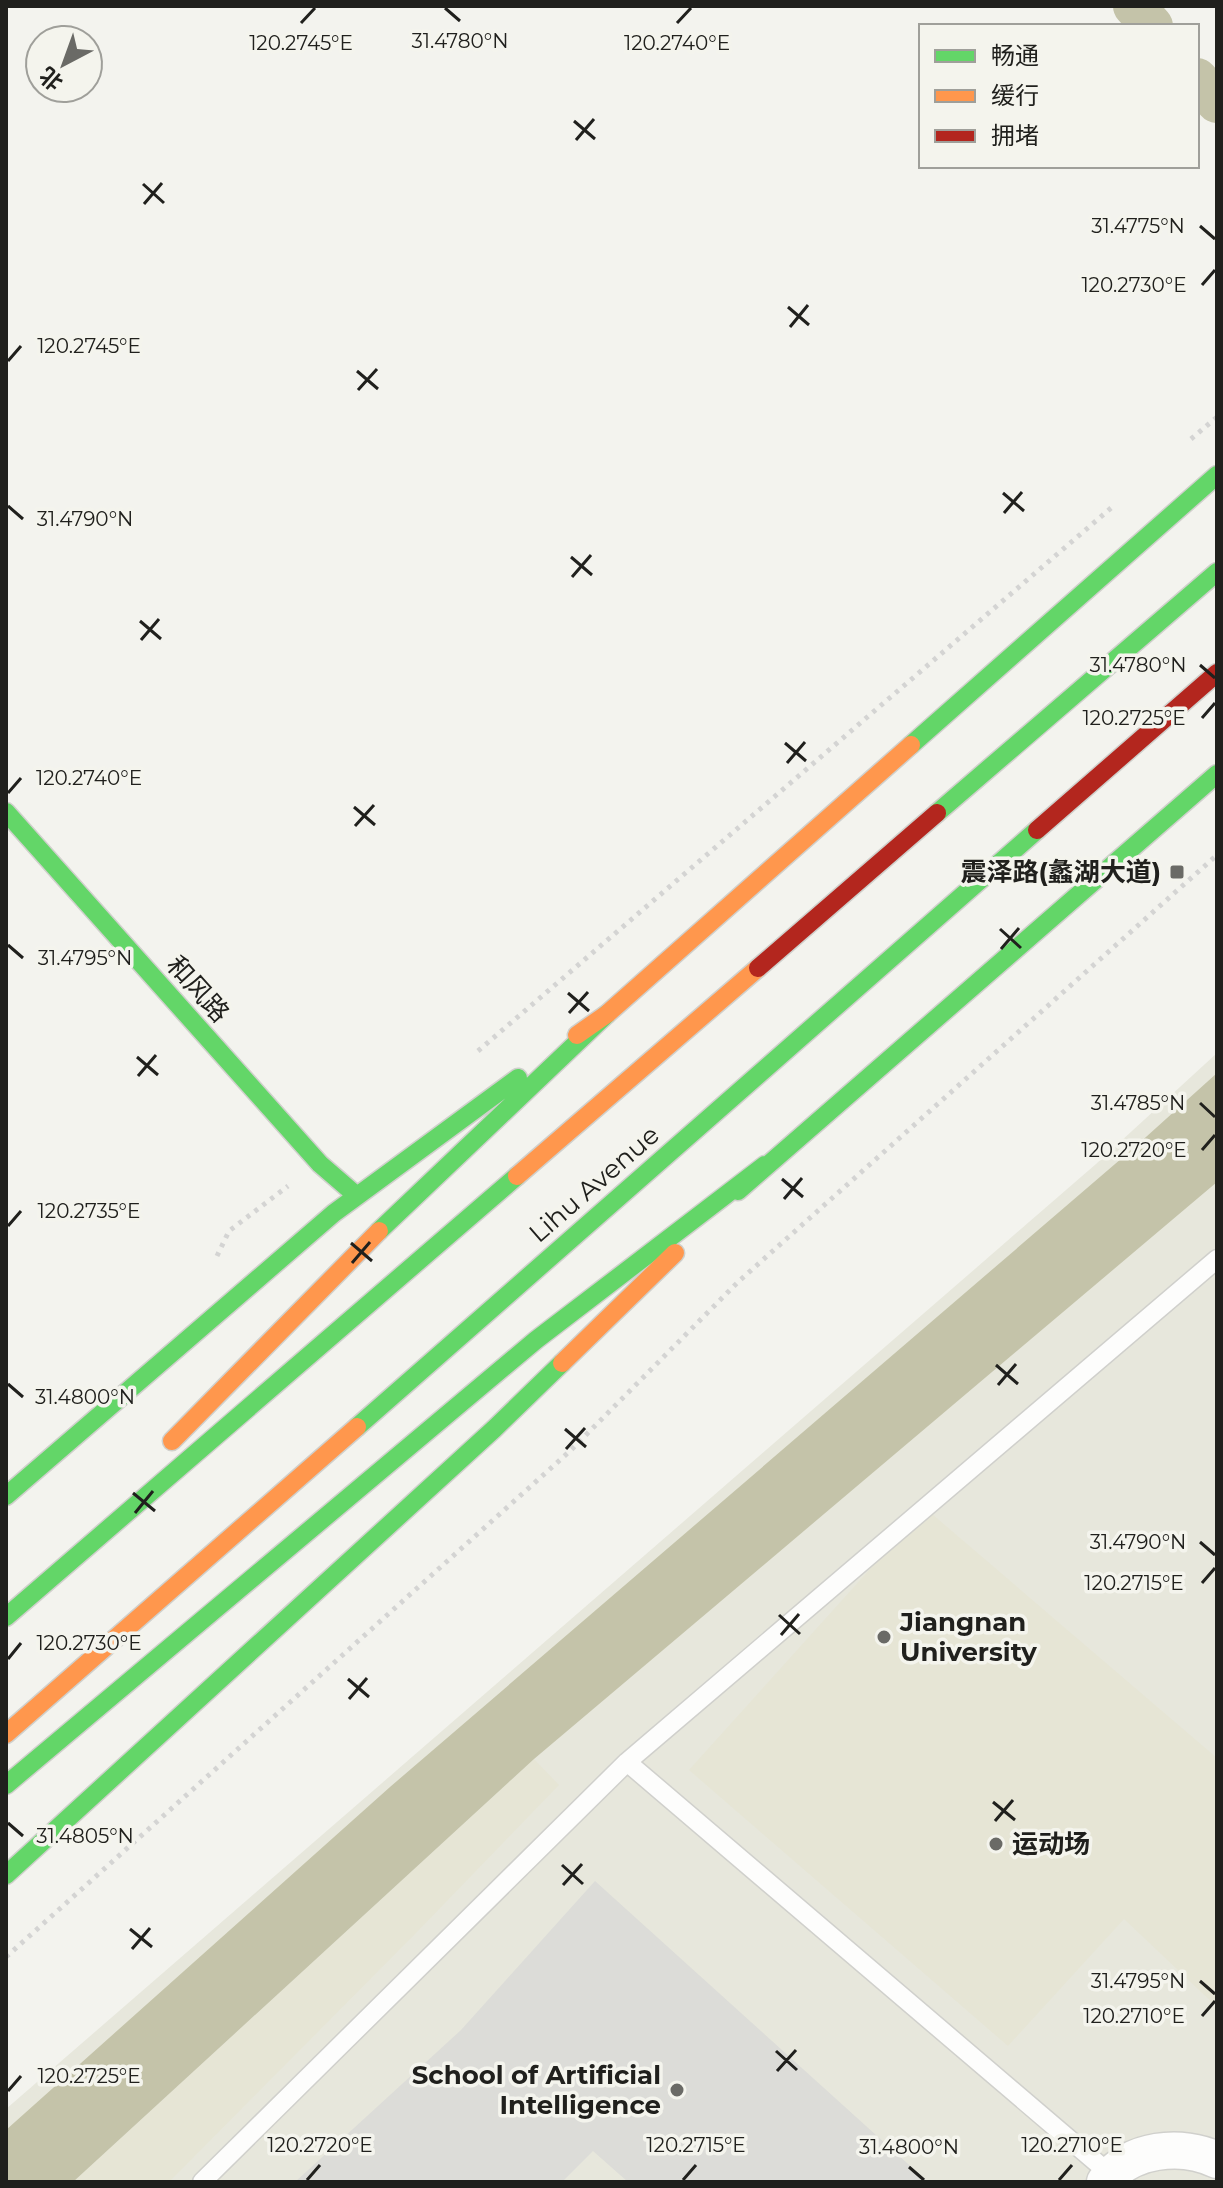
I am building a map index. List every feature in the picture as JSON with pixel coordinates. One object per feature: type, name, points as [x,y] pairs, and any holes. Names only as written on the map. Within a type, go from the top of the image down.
[{"type":"main road","points":[[157,1457],[367,1242],[607,1014],[1217,475]]},
{"type":"main road","points":[[6,1617],[1217,572]]},
{"type":"main road","name":"Lihu Avenue","points":[[6,1734],[1217,673]]},
{"type":"main road","points":[[6,1875],[494,1429],[765,1165],[1217,774]]},
{"type":"main road","name":"和风路","points":[[6,812],[320,1164],[357,1196]]},
{"type":"main road","points":[[6,1496],[329,1209],[357,1196],[607,1014]]},
{"type":"main road","points":[[6,1785],[536,1340],[765,1165]]},
{"type":"main road","points":[[6,1617],[124,1492]]},
{"type":"street","points":[[1108,2178],[1142,2155],[1178,2149],[1217,2160]]},
{"type":"lane","points":[[202,2182],[627,1762],[1217,1259]]},
{"type":"lane","points":[[627,1762],[1108,2178]]},
{"type":"path","points":[[1181,447],[1217,417]]},
{"type":"path","points":[[474,1054],[1121,499]]},
{"type":"path","points":[[6,1957],[570,1451],[738,1282],[1217,855]]},
{"type":"shaded area","name":"Jiangnan University","points":[[1217,1053],[1217,2182],[6,2182],[6,2109],[1096,1164]]},
{"type":"shaded area","points":[[1217,1073],[1217,1182],[534,1759],[73,2182],[6,2182],[6,2130],[390,1787]]},
{"type":"shaded area","name":"运动场","points":[[925,1508],[1217,1758],[1217,2007],[1124,1919],[1008,2046],[689,1770]]},
{"type":"shaded area","points":[[534,1759],[559,1785],[169,2182],[73,2182]]},
{"type":"building","name":"School of Artificial Intelligence","points":[[595,1881],[928,2182],[628,2182],[593,2151],[562,2182],[295,2182],[461,2030]]},
{"type":"waterway","points":[[1134,6],[1150,24]]},
{"type":"waterway","points":[[1199,81],[1217,102]]},
{"type":"traffic: fast","points":[[911,745],[1217,475]]},
{"type":"traffic: fast","points":[[937,813],[1217,572]]},
{"type":"traffic: fast","points":[[738,1191],[1217,774]]},
{"type":"traffic: fast","points":[[6,812],[320,1164],[357,1196]]},
{"type":"traffic: fast","points":[[357,1427],[1037,830]]},
{"type":"traffic: fast","points":[[379,1231],[607,1014]]},
{"type":"traffic: fast","points":[[6,1496],[334,1213],[518,1078]]},
{"type":"traffic: fast","points":[[6,1785],[536,1340],[765,1165]]},
{"type":"traffic: fast","points":[[6,1617],[517,1176]]},
{"type":"traffic: fast","points":[[6,1875],[494,1429],[562,1363]]},
{"type":"traffic: slow","points":[[577,1035],[607,1014],[911,745]]},
{"type":"traffic: slow","points":[[517,1176],[758,968]]},
{"type":"traffic: slow","points":[[172,1441],[379,1231]]},
{"type":"traffic: slow","points":[[562,1363],[675,1253]]},
{"type":"traffic: slow","points":[[6,1734],[357,1427]]},
{"type":"traffic: jam","points":[[1037,830],[1217,673]]},
{"type":"traffic: jam","points":[[758,968],[937,813]]},
{"type":"place","name":"震泽路(蠡湖大道)","points":[[1177,872]]},
{"type":"place","name":"Jiangnan University","points":[[884,1637]]},
{"type":"place","name":"运动场","points":[[996,1844]]},
{"type":"place","name":"School of Artificial Intelligence","points":[[677,2090]]}]
